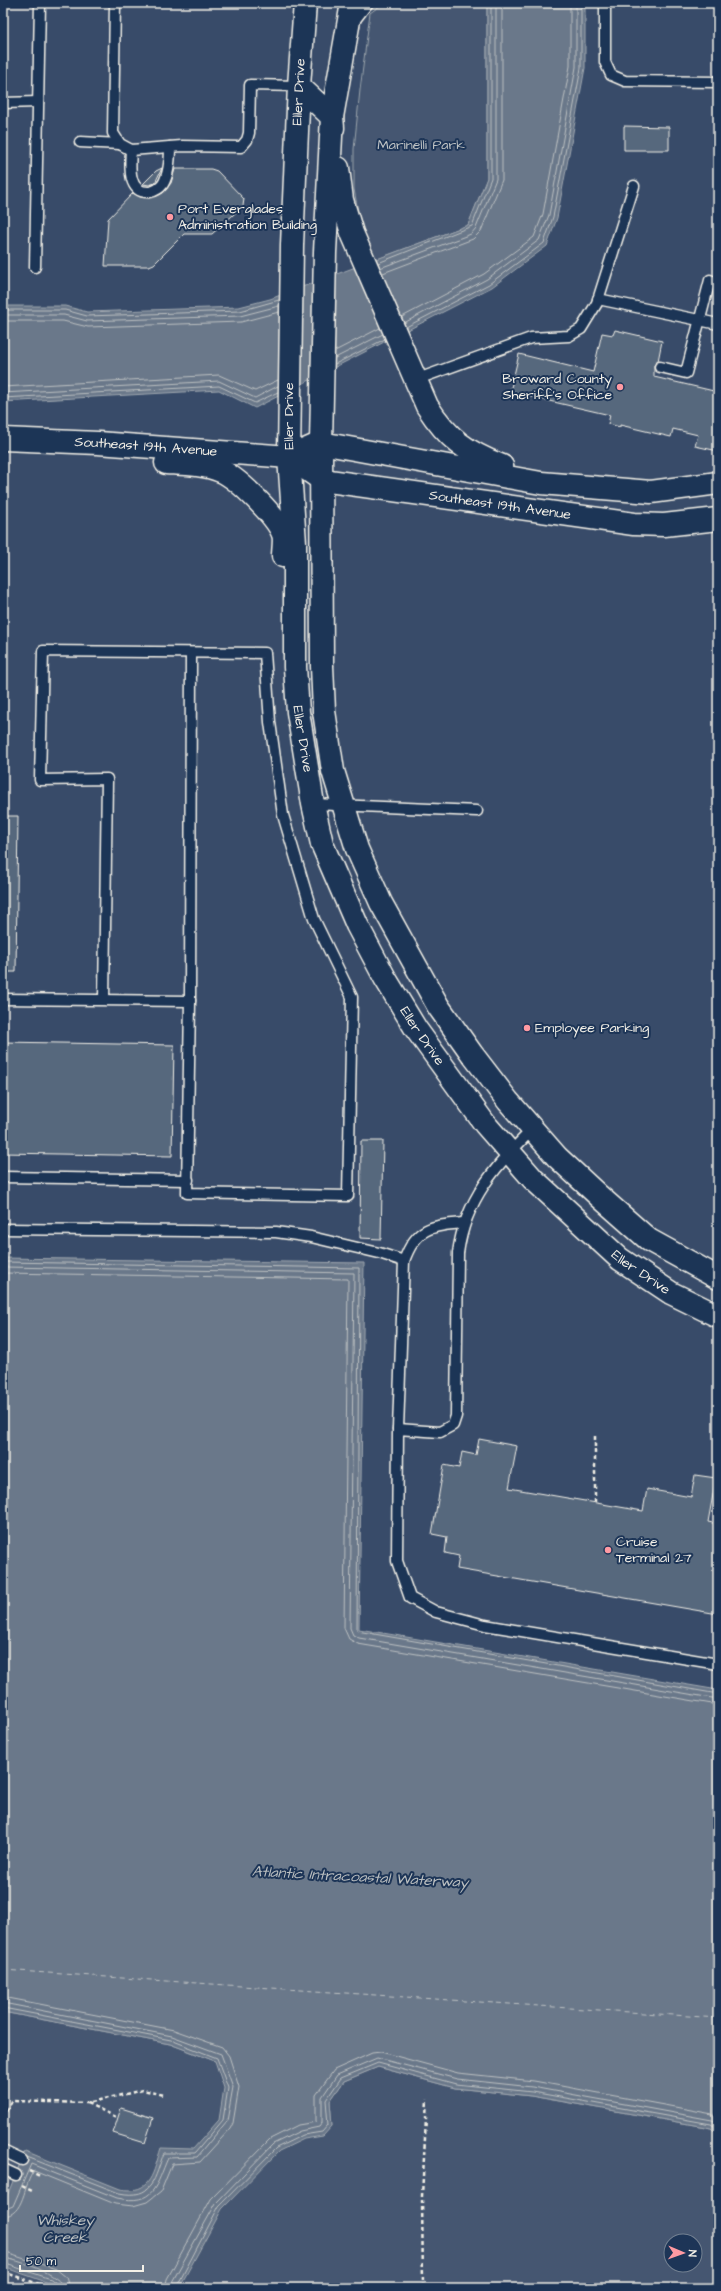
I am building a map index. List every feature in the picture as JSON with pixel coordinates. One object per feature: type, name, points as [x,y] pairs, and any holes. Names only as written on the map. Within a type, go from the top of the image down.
[{"type":"street","name":"Eller Drive","points":[[305,3],[299,86],[292,246],[289,457],[295,544],[295,643],[299,722],[313,804],[322,844],[332,871],[356,925],[385,978],[450,1078],[510,1152],[533,1179],[620,1259],[671,1293],[718,1316]]},
{"type":"street","name":"Eller Drive","points":[[352,3],[332,117],[325,252],[322,443],[322,666],[324,711],[333,770],[357,849],[368,876],[408,955],[438,1006],[472,1054],[508,1101],[557,1157],[649,1240],[718,1278]]},
{"type":"street","points":[[299,86],[332,117],[342,200],[361,256],[400,348],[427,406],[438,424],[474,455],[542,483]]},
{"type":"street","name":"Southeast 19th Avenue","points":[[3,439],[98,443],[289,457],[322,443],[542,483],[651,492],[718,483]]},
{"type":"street","points":[[3,453],[143,460],[202,466],[220,471],[233,478],[275,520],[284,535],[282,592],[295,643]]},
{"type":"street","name":"Southeast 19th Avenue","points":[[289,457],[322,480],[634,524],[664,525],[718,520]]},
{"type":"lane","points":[[35,267],[40,3]]},
{"type":"lane","points":[[115,3],[113,133],[120,144]]},
{"type":"lane","points":[[348,29],[368,3]]},
{"type":"lane","points":[[605,3],[604,62],[611,75],[625,81],[718,82]]},
{"type":"lane","points":[[80,142],[120,144],[131,150],[170,147],[241,146],[247,140],[249,133],[250,85],[299,86]]},
{"type":"lane","points":[[3,103],[38,102]]},
{"type":"lane","points":[[131,150],[130,173],[132,182],[138,189],[148,192],[158,189],[164,182],[170,147]]},
{"type":"lane","points":[[415,380],[530,338],[569,336],[581,329],[588,320],[598,299],[634,186]]},
{"type":"lane","points":[[660,367],[686,373],[710,280]]},
{"type":"lane","points":[[598,299],[718,324]]},
{"type":"lane","points":[[104,1000],[107,779],[40,780],[43,651],[265,653],[270,722],[283,815],[314,918],[352,997],[348,1196],[187,1193],[190,1001],[191,653]]},
{"type":"lane","points":[[313,804],[477,811]]},
{"type":"lane","points":[[3,1000],[190,1001]]},
{"type":"lane","points":[[398,1429],[440,1432],[453,1425],[456,1416],[458,1253],[464,1223],[484,1184],[510,1152],[533,1129]]},
{"type":"lane","points":[[3,1177],[188,1180]]},
{"type":"lane","points":[[464,1223],[442,1225],[425,1230],[410,1244],[404,1261],[398,1429],[397,1561],[410,1598],[436,1612],[485,1625],[718,1664]]},
{"type":"lane","points":[[3,1229],[276,1232],[324,1240],[379,1253],[404,1261]]},
{"type":"lane","points":[[3,2151],[22,2160]]},
{"type":"lane","points":[[3,2169],[13,2178]]},
{"type":"path","points":[[595,1436],[595,1502]]},
{"type":"path","points":[[3,2117],[11,2101],[87,2103],[143,2090],[164,2095]]},
{"type":"path","points":[[423,2288],[422,2196],[427,2099]]},
{"type":"path","points":[[87,2103],[118,2118]]},
{"type":"path","points":[[3,2197],[13,2178]]},
{"type":"path","points":[[3,2272],[48,2287]]},
{"type":"shaded area","points":[[3,3],[487,3],[487,178],[468,225],[270,299],[239,307],[87,312],[65,306],[3,306]]},
{"type":"shaded area","points":[[585,3],[718,3],[718,1690],[359,1629],[364,1264],[3,1258],[3,402],[219,390],[255,408],[492,287],[547,246],[557,218],[585,68]]},
{"type":"green space","name":"Marinelli Park","points":[[384,3],[487,4],[487,178],[468,225],[375,260],[360,222],[354,189],[354,149],[370,13]]},
{"type":"green space","points":[[3,2012],[170,2044],[215,2061],[332,2126],[330,2101],[344,2081],[378,2067],[455,2088],[531,2096],[711,2128],[718,2135],[718,2288],[3,2288]]},
{"type":"water","points":[[487,3],[585,3],[585,68],[557,218],[547,246],[492,287],[255,408],[219,390],[3,402],[3,306],[65,306],[87,312],[239,307],[270,299],[468,225],[487,178]]},
{"type":"water","points":[[3,1258],[364,1263],[359,1629],[718,1690],[718,2135],[711,2128],[531,2096],[455,2088],[378,2067],[344,2081],[330,2101],[332,2126],[323,2136],[304,2139],[279,2151],[222,2209],[179,2288],[57,2288],[49,2283],[3,2267],[3,2206],[25,2151],[120,2189],[131,2190],[139,2188],[150,2180],[161,2148],[193,2149],[219,2120],[224,2088],[215,2061],[170,2044],[3,2012]]},
{"type":"building","points":[[624,126],[669,127],[669,150],[624,150]]},
{"type":"building","points":[[162,168],[155,183],[149,185],[143,184],[156,171]]},
{"type":"building","name":"Port Everglades Administration Building","points":[[175,169],[211,169],[217,171],[244,199],[243,206],[212,234],[184,234],[154,264],[149,266],[105,266],[108,219],[133,193],[140,197],[150,198],[163,193],[171,183]]},
{"type":"building","points":[[615,330],[662,341],[658,361],[654,365],[654,377],[718,392],[718,451],[695,446],[698,435],[673,429],[671,437],[620,425],[620,427],[608,424],[610,415],[510,392],[519,354],[593,372],[602,333],[613,335]]},
{"type":"building","points":[[3,816],[18,816],[16,972],[3,972]]},
{"type":"building","points":[[3,1042],[174,1045],[172,1156],[3,1153]]},
{"type":"building","points":[[361,1141],[383,1141],[381,1239],[360,1238]]},
{"type":"building","name":"Cruise Terminal 27","points":[[479,1439],[517,1446],[509,1488],[643,1511],[647,1489],[691,1497],[695,1475],[716,1478],[708,1522],[718,1524],[718,1614],[457,1569],[459,1556],[445,1553],[447,1537],[432,1534],[444,1465],[459,1468],[462,1452],[476,1455]]},
{"type":"building","points":[[121,2108],[153,2118],[145,2143],[113,2133]]},
{"type":"ferry route","points":[[3,1970],[718,2018]]},
{"type":"place","name":"Port Everglades Administration Building","points":[[170,217]]},
{"type":"place","name":"Broward County Sheriff's Office","points":[[620,387]]},
{"type":"place","name":"Employee Parking","points":[[527,1028]]},
{"type":"place","name":"Cruise Terminal 27","points":[[608,1550]]},
{"type":"water label","name":"Atlantic Intracoastal Waterway","points":[[360,1877]]},
{"type":"water label","name":"Whiskey Creek","points":[[65,2228]]}]
